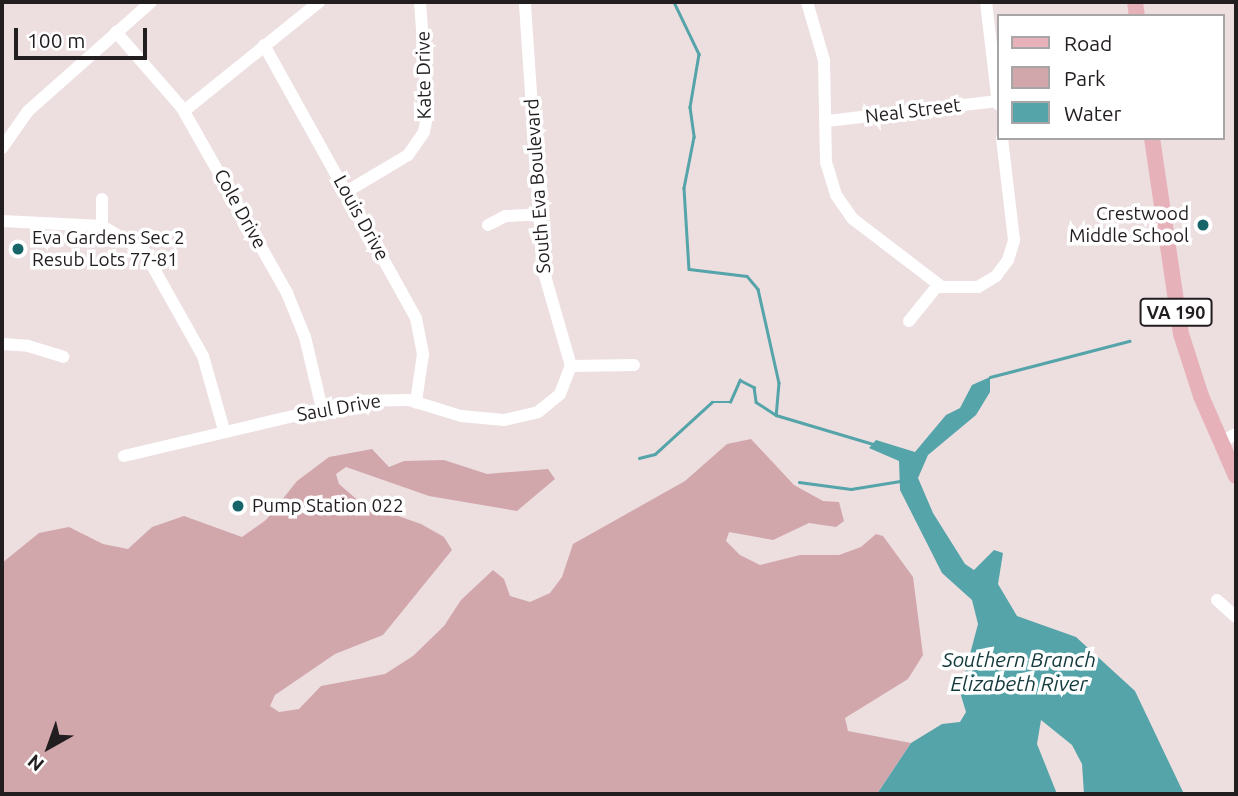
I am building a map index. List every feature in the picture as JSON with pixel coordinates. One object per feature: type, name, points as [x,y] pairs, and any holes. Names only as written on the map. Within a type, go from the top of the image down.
[{"type":"main road","name":"VA 190","points":[[1152,140],[1177,317],[1219,443],[1236,476]]},
{"type":"street","points":[[2,148],[28,111],[151,2]]},
{"type":"street","points":[[184,111],[319,2]]},
{"type":"street","name":"Kate Drive","points":[[346,192],[408,155],[424,132],[428,111],[420,2]]},
{"type":"street","name":"South Eva Boulevard","points":[[525,2],[546,285],[571,366]]},
{"type":"street","points":[[807,2],[824,60],[826,162],[842,206],[938,285],[950,289],[978,287],[996,276],[1008,260],[1014,240],[1002,140]]},
{"type":"street","points":[[986,2],[996,85]]},
{"type":"street","name":"Cole Drive","points":[[116,32],[160,78],[184,111],[287,293],[305,337],[323,409]]},
{"type":"street","name":"Louis Drive","points":[[264,45],[416,318],[423,354],[416,401]]},
{"type":"street","name":"Neal Street","points":[[827,121],[996,102]]},
{"type":"street","points":[[102,199],[102,226]]},
{"type":"street","points":[[488,225],[506,216],[540,214]]},
{"type":"street","points":[[2,221],[102,226],[131,240],[152,261],[203,356],[224,430]]},
{"type":"street","points":[[909,321],[938,285]]},
{"type":"street","points":[[2,344],[64,357]]},
{"type":"street","points":[[571,366],[634,365]]},
{"type":"street","name":"Saul Drive","points":[[124,456],[224,430],[378,399],[416,401],[477,419],[520,417],[538,412],[560,394],[571,366]]},
{"type":"street","points":[[1219,443],[1236,434]]},
{"type":"street","points":[[1217,600],[1236,617]]},
{"type":"green space","points":[[751,439],[794,485],[823,501],[839,502],[844,521],[836,527],[809,523],[773,540],[729,532],[726,541],[740,555],[760,565],[800,555],[839,555],[861,547],[876,534],[883,536],[913,577],[923,655],[908,679],[845,718],[848,731],[911,743],[877,794],[2,794],[2,563],[39,533],[69,527],[103,544],[128,549],[152,527],[184,516],[242,537],[266,520],[297,481],[329,457],[372,449],[389,467],[404,461],[444,460],[487,474],[548,469],[555,479],[517,511],[429,496],[346,467],[336,474],[339,484],[361,503],[421,524],[444,537],[452,550],[383,635],[335,654],[275,695],[270,706],[279,712],[299,709],[321,686],[385,674],[413,656],[444,626],[461,600],[493,570],[504,579],[510,596],[530,602],[550,593],[562,577],[573,544],[685,481],[727,444]]},
{"type":"water","name":"Southern Branch Elizabeth River","points":[[990,377],[990,392],[976,415],[928,455],[918,478],[933,513],[965,564],[974,570],[994,550],[1003,553],[998,584],[1017,616],[1076,637],[1135,691],[1184,794],[1084,794],[1082,764],[1072,745],[1041,720],[1037,744],[1057,794],[877,794],[911,743],[942,724],[960,722],[966,712],[960,692],[978,624],[972,600],[942,573],[900,490],[899,461],[869,448],[876,440],[915,452],[946,415],[960,408],[972,385]]},
{"type":"waterway","points":[[674,2],[699,54],[690,107],[694,137],[684,188],[689,269],[747,276],[758,289],[779,383],[776,415],[873,444]]},
{"type":"waterway","points":[[990,377],[1129,341]]},
{"type":"waterway","points":[[639,458],[655,454],[712,402],[730,402],[740,380],[754,387],[756,402],[776,415]]},
{"type":"waterway","points":[[799,482],[851,489],[901,481]]},
{"type":"place","name":"Crestwood Middle School","points":[[1203,225]]},
{"type":"place","name":"Eva Gardens Sec 2 Resub Lots 77-81","points":[[18,249]]},
{"type":"place","name":"Pump Station 022","points":[[238,506]]}]
